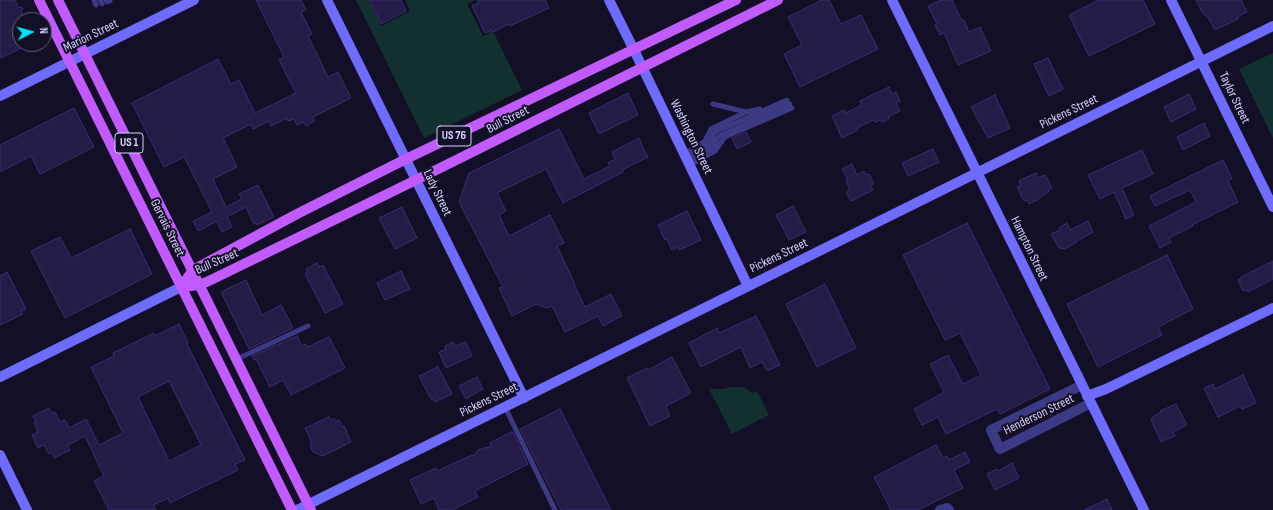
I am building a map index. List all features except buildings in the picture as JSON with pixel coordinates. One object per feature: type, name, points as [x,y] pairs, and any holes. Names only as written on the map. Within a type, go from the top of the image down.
[{"type":"main road","name":"Gervais Street","points":[[39,0],[292,510]]},
{"type":"main road","name":"Gervais Street","points":[[58,0],[309,507]]},
{"type":"main road","name":"Bull Street","points":[[182,287],[193,270],[297,214],[406,159],[736,0]]},
{"type":"main road","name":"Bull Street","points":[[182,287],[200,285],[416,180],[778,0]]},
{"type":"street","name":"Marion Street","points":[[0,96],[194,0]]},
{"type":"street","name":"Lady Street","points":[[327,0],[524,398]]},
{"type":"street","name":"Washington Street","points":[[609,0],[748,286]]},
{"type":"street","name":"Hampton Street","points":[[892,0],[1144,510]]},
{"type":"street","name":"Taylor Street","points":[[1171,0],[1273,207]]},
{"type":"street","name":"Pickens Street","points":[[297,510],[309,507],[505,407],[1273,26]]},
{"type":"street","name":"Bull Street","points":[[0,377],[182,287]]},
{"type":"street","name":"Henderson Street","points":[[1082,385],[991,430],[1000,449],[1106,389],[1273,308]]},
{"type":"street","points":[[0,456],[27,510]]},
{"type":"street","points":[[940,510],[947,508],[949,510]]},
{"type":"lane","points":[[94,0],[104,2]]},
{"type":"lane","points":[[713,104],[746,112]]},
{"type":"lane","points":[[790,104],[719,136],[712,148],[687,160],[705,141],[711,129],[746,112],[776,105],[790,104]]},
{"type":"lane","points":[[687,160],[708,145],[715,132],[776,105]]},
{"type":"lane","points":[[237,360],[308,326]]},
{"type":"lane","points":[[505,407],[555,510]]},
{"type":"green space","points":[[356,0],[368,0],[381,26],[410,11],[405,0],[475,0],[467,4],[483,36],[493,31],[522,90],[424,138]]},
{"type":"green space","points":[[1273,53],[1273,138],[1239,69]]},
{"type":"green space","points":[[730,387],[743,387],[752,393],[757,391],[769,415],[732,434],[709,389],[723,389]]}]
